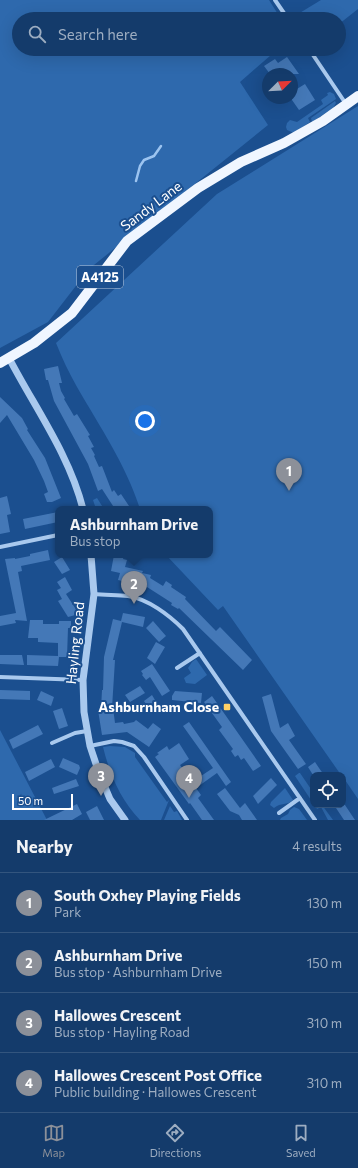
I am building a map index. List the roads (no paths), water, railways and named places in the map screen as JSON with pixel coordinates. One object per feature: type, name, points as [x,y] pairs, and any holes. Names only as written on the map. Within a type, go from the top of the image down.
[{"type":"main road","name":"A4125","points":[[346,104],[358,96]]},
{"type":"main road","name":"Sandy Lane","points":[[4,360],[34,343],[72,313],[127,241],[198,188],[241,162],[296,136],[323,121],[346,104]]},
{"type":"street","points":[[275,0],[283,12]]},
{"type":"street","points":[[314,56],[346,104]]},
{"type":"street","points":[[4,360],[63,454],[82,506]]},
{"type":"street","points":[[0,547],[55,536]]},
{"type":"street","name":"Hayling Road","points":[[91,558],[94,594],[83,680],[87,731],[90,746],[99,773],[110,799],[125,820]]},
{"type":"street","points":[[94,594],[129,596],[148,604],[178,624],[187,634],[315,820]]},
{"type":"street","points":[[177,668],[200,653]]},
{"type":"street","points":[[0,677],[83,680]]},
{"type":"street","points":[[52,743],[75,733],[87,731]]},
{"type":"street","points":[[90,746],[114,741],[134,746],[144,757],[187,820]]},
{"type":"street","points":[[279,813],[300,798]]},
{"type":"waterway","points":[[136,181],[140,166],[144,160],[154,156],[161,146]]},
{"type":"place","name":"South Oxhey Playing Fields","points":[[289,491]]},
{"type":"place","name":"Ashburnham Drive","points":[[134,604]]},
{"type":"place","name":"Ashburnham Close","points":[[227,707]]},
{"type":"place","name":"Hallowes Crescent","points":[[101,796]]},
{"type":"place","name":"Hallowes Crescent Post Office","points":[[189,798]]}]
